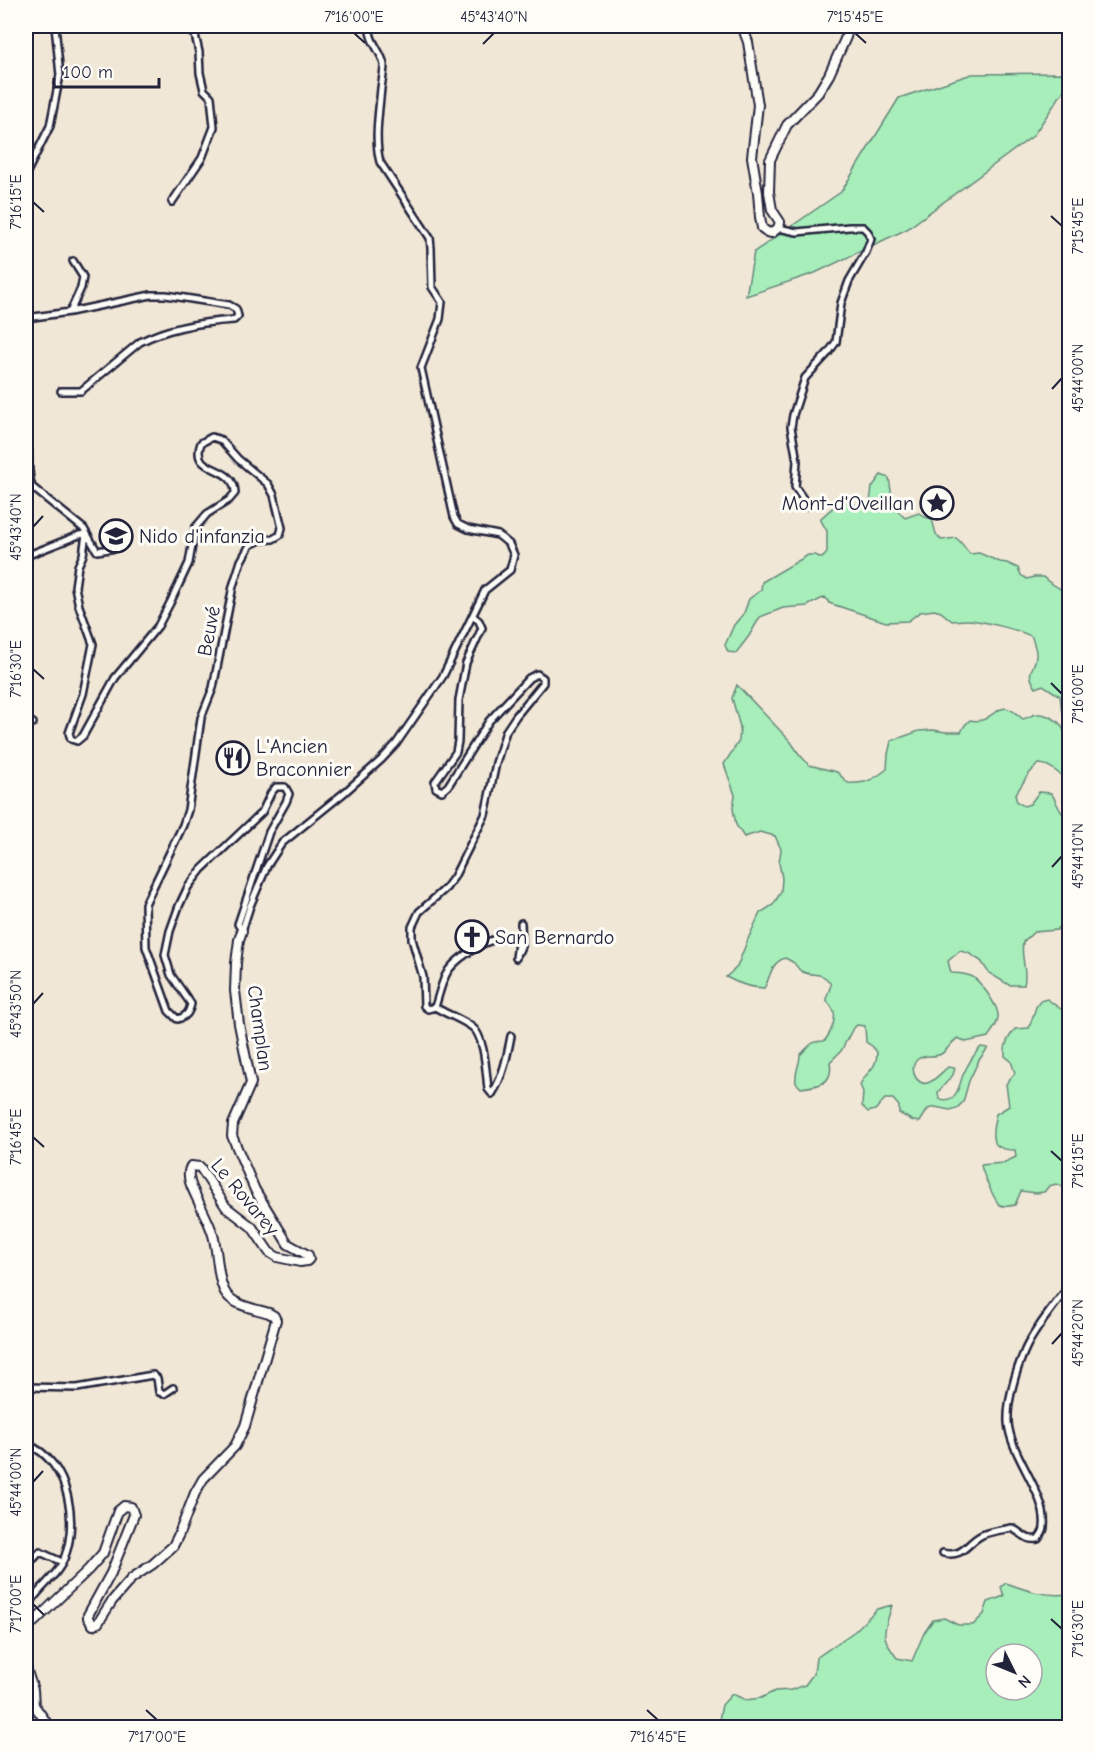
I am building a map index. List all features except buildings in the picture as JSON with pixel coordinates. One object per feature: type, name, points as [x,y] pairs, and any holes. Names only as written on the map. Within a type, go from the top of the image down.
[{"type":"street","points":[[26,174],[50,126],[54,106],[60,75],[55,26]]},
{"type":"street","points":[[172,202],[202,158],[214,127],[211,97],[204,90],[195,35],[181,26]]},
{"type":"street","points":[[242,931],[249,906],[267,866],[282,843],[345,792],[396,744],[442,676],[485,590],[510,570],[514,555],[509,544],[498,535],[468,529],[458,524],[454,517],[421,368],[440,319],[442,302],[432,287],[430,238],[380,162],[377,133],[384,63],[372,40],[370,26]]},
{"type":"street","points":[[742,26],[748,42],[758,105],[752,157],[760,218],[762,228],[772,233],[778,228],[780,222],[772,210],[769,192],[770,160],[787,125],[818,93],[846,37],[849,26]]},
{"type":"street","points":[[778,228],[797,232],[863,227],[871,239],[849,281],[841,303],[836,342],[830,352],[805,378],[793,415],[791,427],[796,461],[795,487],[808,506]]},
{"type":"street","points":[[26,255],[29,266],[26,282]]},
{"type":"street","points":[[70,312],[81,288],[83,277],[73,261]]},
{"type":"street","points":[[26,318],[70,312],[151,295],[166,295],[229,305],[236,309],[238,316],[234,320],[204,322],[152,336],[140,342],[81,391],[61,391]]},
{"type":"street","points":[[26,436],[28,478],[32,487],[84,529],[97,551],[116,548]]},
{"type":"street","name":"Beuvé","points":[[86,534],[75,588],[93,644],[83,694],[69,733],[71,740],[74,741],[83,736],[115,678],[162,618],[189,563],[195,528],[207,514],[229,500],[235,493],[233,482],[228,476],[202,463],[198,451],[201,443],[212,437],[220,440],[238,459],[268,484],[274,495],[282,528],[280,535],[250,545],[242,561],[233,586],[213,688],[201,718],[188,810],[145,904],[146,947],[170,1011],[177,1018],[183,1018],[189,1012],[191,1004],[171,975],[165,955],[179,906],[188,887],[202,869],[262,812],[276,788],[285,787],[289,794],[269,832],[238,924],[242,931]]},
{"type":"street","points":[[26,556],[72,537],[86,534]]},
{"type":"street","points":[[473,616],[482,628],[466,663],[459,700],[456,752],[435,782],[436,788],[441,791],[448,786],[489,722],[530,678],[537,674],[543,678],[543,683],[506,731],[496,762],[485,814],[454,877],[446,888],[419,912],[412,927],[412,939],[423,977],[424,1006],[428,1009],[435,1007],[472,1027],[478,1033],[488,1089],[492,1094],[505,1063],[511,1036]]},
{"type":"street","points":[[26,719],[33,723]]},
{"type":"street","points":[[435,1007],[447,972],[458,960],[489,940],[510,938],[515,940],[518,943],[516,958],[522,944],[521,923]]},
{"type":"street","name":"Champlan","points":[[241,1160],[232,1136],[233,1124],[251,1083],[238,1024],[235,991],[236,963],[242,931]]},
{"type":"street","name":"Le Rovarey","points":[[26,1626],[34,1622],[103,1553],[118,1511],[124,1506],[131,1507],[134,1515],[111,1573],[88,1615],[93,1625],[98,1623],[120,1590],[173,1546],[203,1479],[235,1446],[245,1426],[276,1320],[274,1316],[227,1296],[222,1286],[213,1235],[189,1178],[188,1172],[191,1166],[200,1167],[226,1207],[252,1227],[269,1252],[277,1257],[300,1262],[309,1259],[308,1255],[288,1245],[255,1190],[241,1160]]},
{"type":"street","points":[[943,1553],[955,1554],[964,1550],[978,1537],[1012,1528],[1029,1540],[1038,1539],[1042,1534],[1044,1528],[1042,1510],[1011,1437],[1008,1404],[1025,1350],[1070,1286]]},
{"type":"street","points":[[26,1387],[77,1388],[153,1375],[157,1378],[159,1392],[164,1394],[173,1388]]},
{"type":"street","points":[[26,1444],[46,1456],[57,1472],[70,1504],[69,1541],[62,1562],[55,1574],[32,1599],[26,1614]]},
{"type":"street","points":[[26,1567],[40,1552],[62,1562]]},
{"type":"street","points":[[26,1668],[33,1690],[34,1705],[46,1722],[46,1728]]},
{"type":"street","points":[[26,1725],[36,1728]]},
{"type":"green space","points":[[1069,73],[1069,83],[1033,136],[907,229],[815,273],[746,296],[754,252],[841,192],[899,98],[972,74]]},
{"type":"green space","points":[[881,475],[889,478],[895,505],[905,518],[919,513],[932,519],[936,534],[941,540],[956,538],[970,554],[979,553],[1007,563],[1018,568],[1021,575],[1027,579],[1043,577],[1066,595],[1069,600],[1069,718],[1063,711],[1060,696],[1043,685],[1036,688],[1033,682],[1030,673],[1036,653],[1032,637],[1019,631],[972,620],[952,621],[941,612],[934,610],[920,612],[908,621],[886,622],[829,603],[825,597],[807,606],[783,608],[760,617],[736,653],[728,652],[725,645],[734,625],[744,613],[749,599],[761,590],[762,582],[808,555],[822,558],[827,553],[827,531],[820,519],[844,501],[865,508],[870,502],[872,487]]},
{"type":"green space","points":[[737,685],[791,742],[809,765],[837,772],[848,783],[869,780],[887,769],[891,741],[919,731],[961,732],[970,720],[983,720],[1004,708],[1008,708],[1023,719],[1037,714],[1049,717],[1057,721],[1069,735],[1069,777],[1064,778],[1049,766],[1038,764],[1015,795],[1017,802],[1024,806],[1030,804],[1039,792],[1051,793],[1061,812],[1066,817],[1069,816],[1069,919],[1057,930],[1034,932],[1023,942],[1024,985],[1009,985],[989,973],[981,961],[968,953],[960,951],[948,961],[951,973],[971,976],[983,987],[995,1006],[997,1021],[988,1037],[966,1042],[958,1038],[941,1054],[918,1059],[913,1067],[918,1080],[925,1083],[932,1081],[948,1067],[955,1068],[953,1075],[938,1092],[939,1099],[948,1099],[957,1092],[976,1053],[981,1047],[988,1048],[979,1060],[969,1081],[963,1102],[957,1108],[928,1109],[920,1122],[913,1121],[899,1113],[899,1106],[893,1099],[885,1099],[875,1110],[868,1112],[862,1106],[863,1092],[860,1085],[873,1067],[877,1052],[866,1042],[865,1026],[857,1025],[852,1030],[841,1051],[830,1062],[830,1075],[824,1082],[801,1088],[796,1083],[800,1055],[813,1043],[824,1041],[833,1024],[834,1012],[826,999],[831,985],[828,980],[821,975],[801,971],[785,958],[776,963],[764,988],[745,985],[726,977],[737,967],[760,913],[773,905],[781,892],[782,878],[779,863],[781,849],[775,836],[760,832],[744,837],[736,825],[733,809],[735,795],[724,764],[739,741],[740,727],[732,698]]},
{"type":"green space","points":[[1047,999],[1065,1012],[1069,1012],[1068,1181],[1063,1187],[1056,1184],[1049,1186],[1044,1192],[1021,1191],[1015,1205],[1002,1206],[992,1193],[981,1165],[1003,1163],[1016,1157],[1015,1150],[1000,1147],[993,1140],[996,1114],[1009,1106],[1006,1084],[1015,1073],[1011,1061],[1005,1056],[1006,1045],[1015,1029],[1029,1028],[1036,1007],[1040,1001]]},
{"type":"green space","points":[[1006,1583],[1037,1593],[1069,1594],[1069,1727],[706,1727],[719,1720],[722,1705],[732,1694],[746,1700],[805,1685],[814,1673],[816,1658],[855,1631],[877,1609],[892,1605],[885,1627],[887,1643],[897,1658],[912,1661],[924,1633],[933,1620],[944,1618],[958,1625],[973,1625],[984,1614],[988,1602],[1004,1596],[1001,1587]]},
{"type":"waterway","points":[[26,1720],[37,1723]]},
{"type":"place","name":"Mont-d'Oveillan","points":[[937,503]]},
{"type":"place","name":"Nido d'infanzia","points":[[116,536]]},
{"type":"place","name":"L'Ancien Braconnier","points":[[233,758]]},
{"type":"place","name":"San Bernardo","points":[[472,937]]}]
